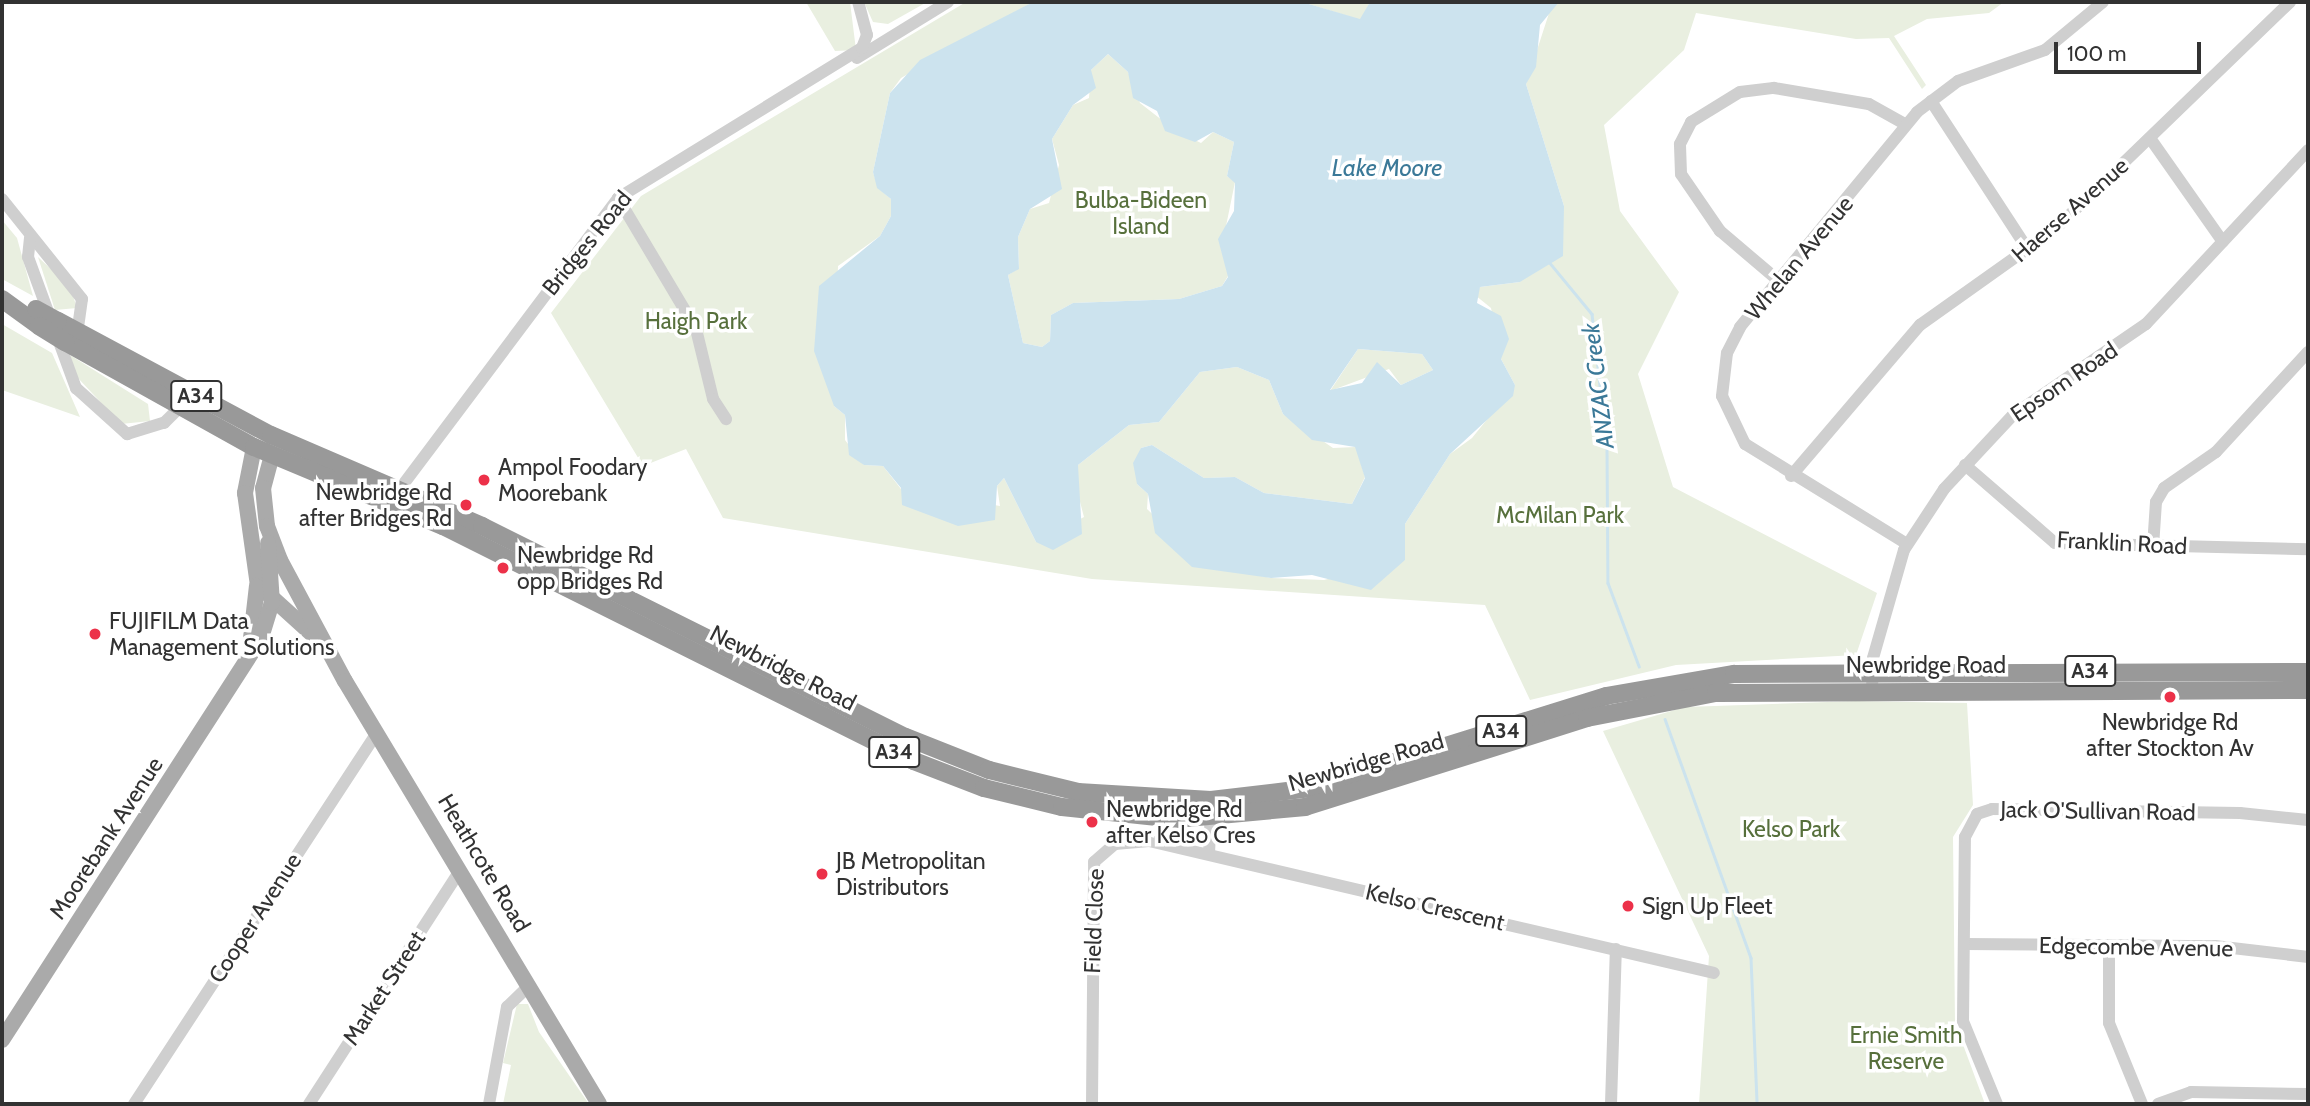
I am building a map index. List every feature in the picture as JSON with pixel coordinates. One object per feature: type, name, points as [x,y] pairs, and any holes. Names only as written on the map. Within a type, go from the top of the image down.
[{"type":"highway","name":"Newbridge Road","points":[[2,298],[71,338],[178,408],[254,447],[274,443]]},
{"type":"highway","name":"Newbridge Road","points":[[38,318],[58,321],[71,338],[274,443],[395,496],[951,777],[1062,807],[1141,818],[1342,798],[1630,698],[1671,690],[1871,670],[2308,672]]},
{"type":"highway","name":"Newbridge Road","points":[[1671,690],[2308,690]]},
{"type":"main road","name":"Heathcote Road","points":[[274,443],[263,488],[267,526],[326,647],[599,1104]]},
{"type":"main road","name":"Heathcote Road","points":[[254,447],[245,480],[256,580],[274,601],[326,647]]},
{"type":"main road","name":"Moorebank Avenue","points":[[2,1040],[246,660],[262,618],[274,601],[267,526]]},
{"type":"main road","name":"Moorebank Avenue","points":[[256,580],[262,618]]},
{"type":"main road","points":[[274,601],[295,596],[308,608]]},
{"type":"street","points":[[852,56],[866,42],[866,26],[858,2]]},
{"type":"street","name":"Bridges Road","points":[[395,496],[618,198],[852,56],[948,2]]},
{"type":"street","name":"Whelan Avenue","points":[[1907,544],[1791,476],[1745,444],[1726,412],[1722,388],[1733,340],[1905,124],[1931,101],[1968,76],[2045,50],[2103,2]]},
{"type":"street","name":"Haerse Avenue","points":[[1791,476],[1920,325],[2028,250],[2152,141],[2290,2]]},
{"type":"street","points":[[866,26],[891,34]]},
{"type":"street","points":[[1780,282],[1720,231],[1681,174],[1680,144],[1690,122],[1740,92],[1774,88],[1869,104],[1905,124]]},
{"type":"street","points":[[1931,101],[2028,250]]},
{"type":"street","points":[[2152,141],[2223,242]]},
{"type":"street","name":"Epsom Road","points":[[1872,690],[1871,670],[1907,544],[1965,465],[2020,409],[2146,324],[2308,150]]},
{"type":"street","points":[[618,198],[696,329],[713,399],[726,419]]},
{"type":"street","points":[[2,199],[30,238],[82,299],[71,338]]},
{"type":"street","points":[[30,238],[28,257],[76,388],[127,434],[164,423],[178,408]]},
{"type":"street","points":[[2153,547],[2156,502],[2164,488],[2216,452],[2308,352]]},
{"type":"street","name":"Franklin Road","points":[[1965,465],[2055,543],[2308,549]]},
{"type":"street","name":"Cooper Avenue","points":[[134,1104],[377,732]]},
{"type":"street","points":[[1209,854],[1211,809]]},
{"type":"street","name":"Jack O'Sullivan Road","points":[[1997,1104],[1963,1021],[1965,837],[1971,820],[1986,811],[2240,813],[2308,820]]},
{"type":"street","name":"Field Close","points":[[1092,1104],[1094,862],[1115,844],[1149,841],[1209,854]]},
{"type":"street","name":"Kelso Crescent","points":[[1209,854],[1714,973]]},
{"type":"street","name":"Market Street","points":[[309,1104],[460,871]]},
{"type":"street","name":"Edgecombe Avenue","points":[[1964,944],[2215,946],[2308,957]]},
{"type":"street","points":[[2109,945],[2109,1023],[2142,1104]]},
{"type":"street","points":[[1611,1104],[1616,949]]},
{"type":"street","points":[[489,1104],[507,1007],[528,987]]},
{"type":"street","points":[[2158,1104],[2191,1092],[2308,1094]]},
{"type":"green space","points":[[806,2],[850,2],[856,50],[835,51]]},
{"type":"green space","points":[[864,2],[927,2],[888,24],[873,22]]},
{"type":"green space","points":[[966,2],[1033,2],[901,78],[890,93],[873,172],[878,188],[891,199],[891,216],[880,236],[838,266],[834,406],[845,415],[845,440],[864,465],[883,466],[901,489],[1000,506],[997,486],[1004,478],[1036,542],[1084,517],[1074,479],[1078,465],[1129,425],[1159,422],[1200,372],[1237,367],[1269,380],[1283,414],[1333,448],[1356,447],[1365,477],[1352,504],[1264,493],[1235,477],[1204,478],[1152,445],[1141,448],[1137,484],[1148,494],[1147,509],[1204,564],[1271,578],[1324,580],[1405,560],[1405,524],[1450,454],[1472,438],[1515,385],[1501,359],[1491,308],[1475,295],[1480,287],[1520,282],[1564,206],[1526,84],[1551,7],[1559,2],[2004,2],[1989,13],[1927,19],[1894,36],[1926,85],[1922,89],[1889,38],[1856,39],[1696,13],[1684,50],[1604,125],[1620,211],[1679,292],[1638,374],[1673,487],[1877,593],[1856,655],[1676,665],[1530,700],[1485,605],[1092,579],[723,518],[686,449],[643,466],[551,313],[641,196]]},
{"type":"green space","points":[[1302,2],[1370,2],[1361,20]]},
{"type":"green space","name":"Bulba-Bideen Island","points":[[1108,54],[1128,72],[1140,103],[1176,131],[1201,143],[1213,132],[1234,142],[1227,176],[1235,182],[1225,231],[1228,276],[1222,286],[1179,299],[1073,303],[1051,315],[1050,341],[1042,347],[1023,343],[1008,275],[1019,268],[1018,237],[1030,209],[1049,203],[1059,165],[1052,139],[1073,105],[1089,98],[1091,70]]},
{"type":"green space","points":[[2,220],[17,238],[33,296],[2,279]]},
{"type":"green space","points":[[38,257],[70,287],[77,308],[55,310]]},
{"type":"green space","points":[[2,324],[52,353],[80,417],[2,390]]},
{"type":"green space","points":[[1358,349],[1422,354],[1433,370],[1401,385],[1389,369],[1330,391]]},
{"type":"green space","points":[[70,355],[148,404],[150,421],[121,424],[77,377]]},
{"type":"green space","name":"Kelso Park","points":[[1856,701],[1967,703],[1973,805],[1953,837],[1955,1023],[1985,1104],[1699,1104],[1709,956],[1603,731],[1685,707]]},
{"type":"green space","points":[[517,1004],[528,1004],[539,1032],[589,1104],[503,1104],[511,1065],[503,1063]]},
{"type":"water","name":"Lake Moore","points":[[1033,2],[1302,2],[1360,19],[1370,2],[1559,2],[1540,25],[1536,67],[1526,84],[1564,206],[1563,256],[1520,282],[1480,287],[1477,303],[1501,316],[1509,339],[1501,359],[1515,385],[1513,396],[1450,454],[1405,524],[1405,560],[1371,590],[1312,575],[1271,578],[1192,567],[1155,533],[1148,494],[1137,484],[1133,463],[1141,448],[1152,445],[1204,478],[1235,477],[1264,493],[1352,504],[1365,478],[1355,447],[1312,440],[1283,414],[1269,380],[1237,367],[1200,372],[1159,422],[1129,425],[1078,465],[1082,534],[1053,550],[1036,542],[1004,478],[997,486],[995,520],[958,526],[902,505],[901,488],[883,466],[864,465],[849,455],[845,415],[834,406],[814,351],[819,286],[880,236],[891,216],[891,199],[877,188],[873,172],[890,93],[920,60]],"holes":[[[1108,54],[1128,72],[1133,98],[1157,111],[1165,131],[1195,142],[1213,132],[1234,142],[1227,176],[1235,183],[1234,211],[1218,239],[1228,277],[1222,286],[1179,299],[1073,303],[1051,315],[1050,341],[1042,347],[1023,343],[1008,275],[1019,269],[1018,237],[1030,209],[1062,189],[1052,139],[1073,105],[1096,88],[1091,70]],[[1358,349],[1422,354],[1433,370],[1401,385],[1377,362],[1362,383],[1330,390]]]},
{"type":"waterway","name":"ANZAC Creek","points":[[1550,263],[1592,314],[1607,447],[1608,583],[1639,666]]},
{"type":"waterway","name":"ANZAC Creek","points":[[1665,719],[1751,958],[1757,1104]]},
{"type":"place","name":"Ampol Foodary Moorebank","points":[[484,480]]},
{"type":"place","name":"Newbridge Rd after Bridges Rd","points":[[466,505]]},
{"type":"place","name":"Newbridge Rd opp Bridges Rd","points":[[503,568]]},
{"type":"place","name":"FUJIFILM Data Management Solutions","points":[[95,634]]},
{"type":"place","name":"Newbridge Rd after Stockton Av","points":[[2170,697]]},
{"type":"place","name":"Newbridge Rd after Kelso Cres","points":[[1092,822]]},
{"type":"place","name":"JB Metropolitan Distributors","points":[[822,874]]},
{"type":"place","name":"Sign Up Fleet","points":[[1628,906]]},
{"type":"park label","name":"Haigh Park","points":[[696,321]]},
{"type":"park label","name":"McMilan Park","points":[[1560,515]]},
{"type":"park label","name":"Ernie Smith Reserve","points":[[1906,1048]]}]
